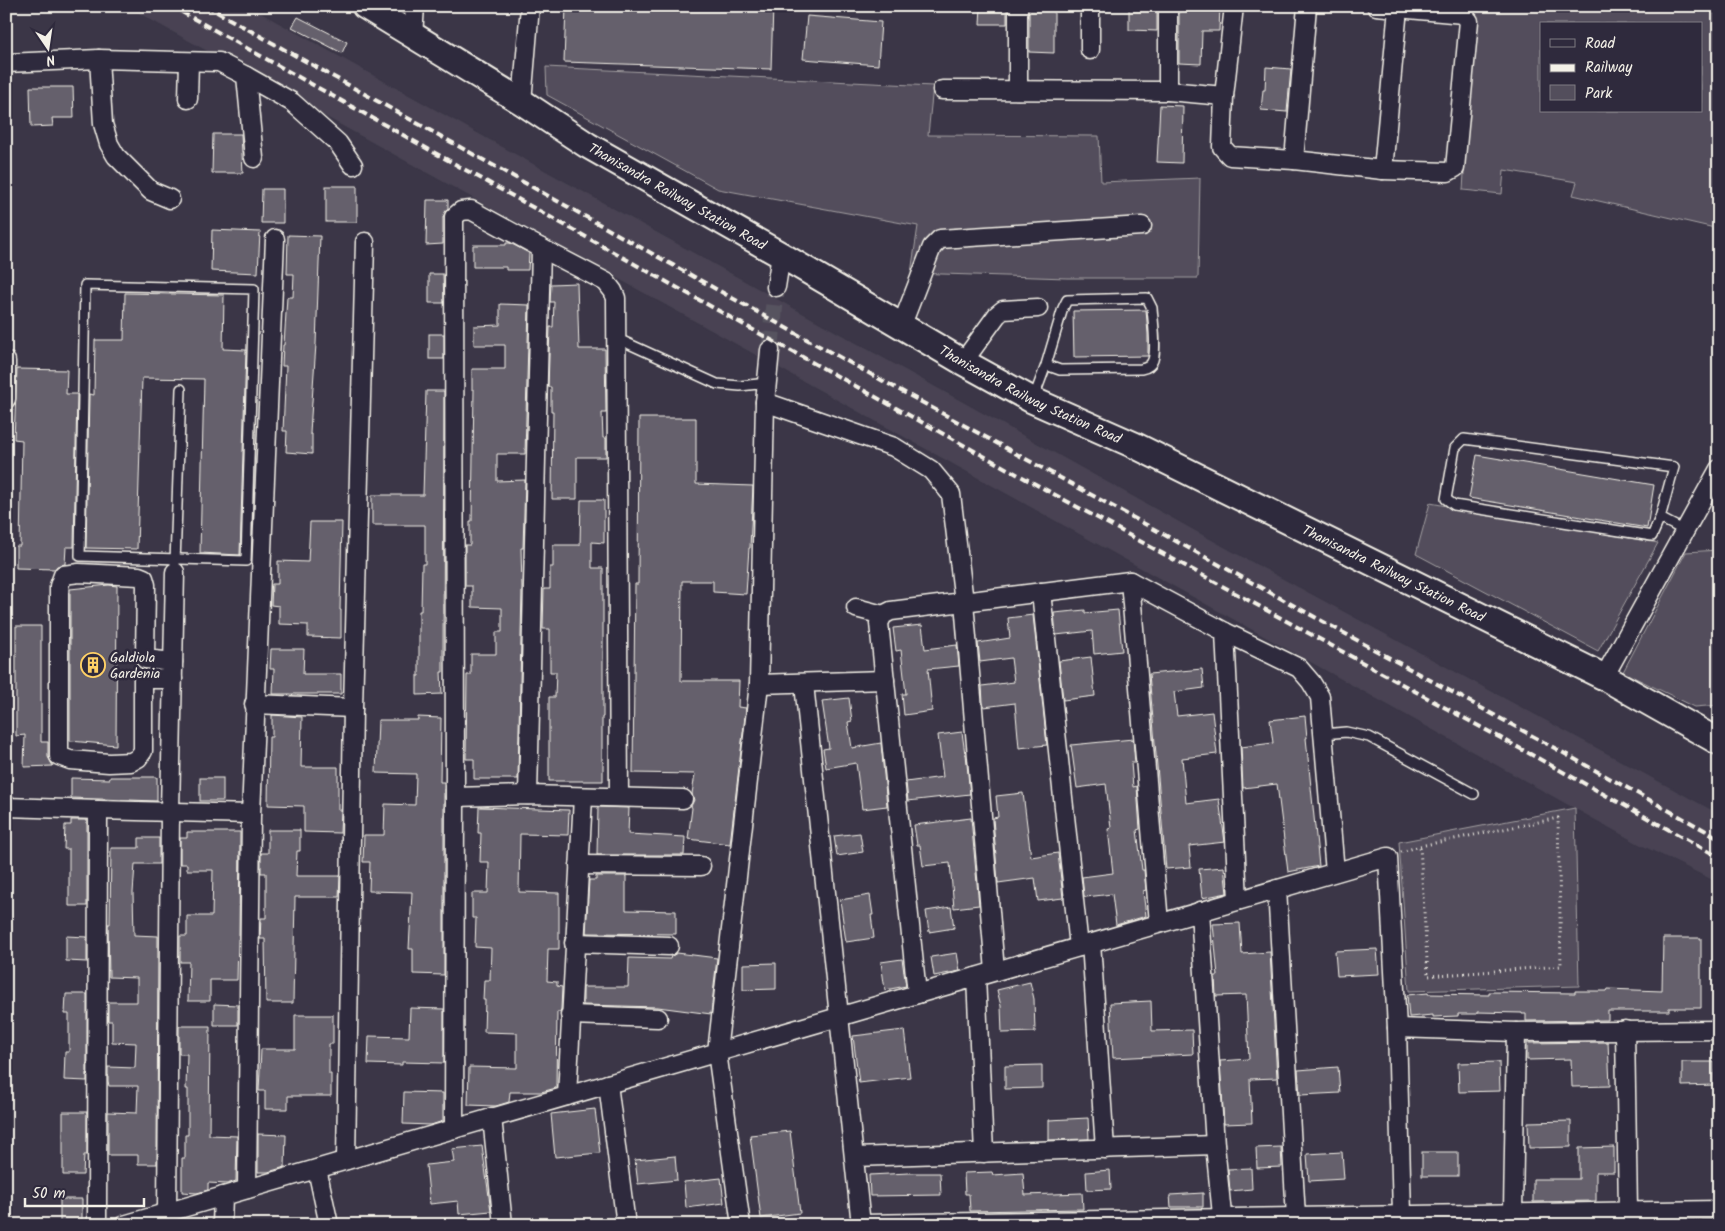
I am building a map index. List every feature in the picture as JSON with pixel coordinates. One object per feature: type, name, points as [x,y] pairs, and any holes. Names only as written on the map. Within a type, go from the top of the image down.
[{"type":"street","name":"Thanisandra Railway Station Road","points":[[365,6],[522,102],[587,145],[780,255],[901,327],[1032,400],[1134,445],[1604,677],[1719,742]]},
{"type":"street","points":[[413,36],[416,6]]},
{"type":"street","points":[[522,102],[530,6]]},
{"type":"street","points":[[1018,6],[1018,90]]},
{"type":"street","points":[[1090,6],[1090,50]]},
{"type":"street","points":[[1168,6],[1168,91]]},
{"type":"street","points":[[1234,6],[1224,96],[1222,147],[1230,156],[1294,160],[1384,170],[1448,172],[1455,168],[1470,21],[1463,14],[1376,6]]},
{"type":"street","points":[[1294,160],[1307,6]]},
{"type":"street","points":[[1384,170],[1398,8]]},
{"type":"street","points":[[99,59],[103,124],[109,144],[116,156],[151,191],[170,199]]},
{"type":"street","points":[[6,63],[99,59],[219,62],[292,102],[338,143],[354,165]]},
{"type":"street","points":[[188,99],[189,62]]},
{"type":"street","points":[[246,76],[254,158]]},
{"type":"street","points":[[942,90],[1168,91],[1224,96]]},
{"type":"street","points":[[454,1129],[454,217],[461,211],[471,210],[606,282],[616,298],[618,798]]},
{"type":"street","points":[[901,327],[932,247],[940,239],[1142,226]]},
{"type":"street","points":[[247,1189],[250,814],[275,239]]},
{"type":"street","points":[[346,1160],[353,708],[365,242]]},
{"type":"street","points":[[528,795],[541,248]]},
{"type":"street","points":[[776,287],[780,255]]},
{"type":"street","points":[[963,362],[997,315],[1003,310],[1038,308]]},
{"type":"street","points":[[741,1225],[717,1052],[759,684],[765,402],[770,350]]},
{"type":"street","points":[[6,361],[6,399]]},
{"type":"street","points":[[765,402],[894,447],[931,470],[951,494],[964,602],[995,971]]},
{"type":"street","points":[[1604,677],[1719,470]]},
{"type":"street","points":[[167,1212],[170,811],[175,565]]},
{"type":"street","points":[[79,573],[140,576],[144,578],[146,585],[145,659],[173,671],[143,680],[143,750],[138,758],[131,762],[109,763],[70,760],[59,756],[59,586],[63,575],[79,573]]},
{"type":"street","points":[[1130,581],[1159,923]]},
{"type":"street","points":[[917,994],[879,623],[883,615],[891,611],[1130,581],[1224,632],[1300,668],[1320,698],[1336,872]]},
{"type":"street","points":[[1041,592],[1085,945],[1105,1149]]},
{"type":"street","points":[[856,608],[883,615]]},
{"type":"street","points":[[1224,632],[1238,900]]},
{"type":"street","points":[[759,684],[885,680]]},
{"type":"street","points":[[804,684],[861,1224],[1223,1221],[1513,1211],[1628,1211],[1682,1217],[1719,1210]]},
{"type":"street","points":[[254,704],[353,708]]},
{"type":"street","points":[[455,797],[528,795],[683,799]]},
{"type":"street","points":[[567,1096],[582,797]]},
{"type":"street","points":[[6,807],[250,814]]},
{"type":"street","points":[[97,1225],[98,810]]},
{"type":"street","points":[[124,1225],[1388,857],[1397,1028],[1402,1214]]},
{"type":"street","points":[[579,865],[701,866]]},
{"type":"street","points":[[1277,889],[1296,1217]]},
{"type":"street","points":[[1200,911],[1215,1145],[1223,1221]]},
{"type":"street","points":[[574,942],[669,946]]},
{"type":"street","points":[[976,976],[984,1153]]},
{"type":"street","points":[[570,1015],[658,1018]]},
{"type":"street","points":[[1397,1028],[1516,1032],[1719,1030]]},
{"type":"street","points":[[1625,1030],[1628,1211]]},
{"type":"street","points":[[1513,1211],[1516,1032]]},
{"type":"street","points":[[608,1084],[626,1225]]},
{"type":"street","points":[[492,1117],[503,1225]]},
{"type":"street","points":[[855,1157],[1215,1145]]},
{"type":"street","points":[[317,1168],[329,1225]]},
{"type":"street","points":[[222,1196],[222,1225]]},
{"type":"lane","points":[[85,285],[254,289],[246,561],[175,565],[80,556],[85,285]]},
{"type":"lane","points":[[1032,400],[1046,365],[1067,300],[1147,298],[1150,302],[1152,308],[1154,352],[1153,362],[1148,368],[1060,370],[1046,365]]},
{"type":"lane","points":[[616,338],[717,384],[740,386],[767,383]]},
{"type":"lane","points":[[175,565],[181,388]]},
{"type":"lane","points":[[1464,439],[1674,467],[1660,518],[1652,536],[1454,505],[1446,499],[1455,448],[1464,439]]},
{"type":"lane","points":[[1660,518],[1685,530]]},
{"type":"lane","points":[[1323,734],[1346,732],[1369,737],[1474,794]]},
{"type":"path","points":[[1388,857],[1420,846],[1558,818],[1561,966],[1428,976],[1420,846]]},
{"type":"shaded area","points":[[126,6],[248,6],[1235,553],[1719,814],[1719,883],[1639,844]]},
{"type":"green space","points":[[1449,6],[1719,6],[1719,229],[1573,195],[1577,182],[1504,170],[1502,194],[1463,190],[1474,12]]},
{"type":"green space","points":[[546,67],[933,86],[928,135],[1099,136],[1101,182],[1200,178],[1198,278],[1067,278],[911,273],[918,226],[718,189],[547,95]]},
{"type":"green space","points":[[1430,503],[1658,543],[1598,651],[1416,554]]},
{"type":"green space","points":[[1719,550],[1719,705],[1695,707],[1623,672],[1686,552]]},
{"type":"green space","points":[[1575,808],[1579,986],[1409,991],[1399,842]]},
{"type":"building","points":[[566,6],[773,6],[771,69],[564,62]]},
{"type":"building","points":[[981,6],[1007,6],[1007,24],[980,24]]},
{"type":"building","points":[[1029,6],[1054,6],[1054,53],[1029,52]]},
{"type":"building","points":[[1179,6],[1220,6],[1219,31],[1202,31],[1201,64],[1179,63]]},
{"type":"building","points":[[1129,7],[1157,8],[1157,31],[1129,30]]},
{"type":"building","points":[[807,16],[881,22],[878,65],[803,59]]},
{"type":"building","points":[[298,17],[347,42],[342,53],[292,27]]},
{"type":"building","points":[[1266,67],[1291,69],[1287,112],[1261,110],[1263,90],[1265,90]]},
{"type":"building","points":[[30,87],[73,87],[74,118],[52,118],[53,126],[31,127]]},
{"type":"building","points":[[1160,105],[1183,106],[1182,163],[1157,162]]},
{"type":"building","points":[[213,134],[241,134],[243,173],[212,173]]},
{"type":"building","points":[[326,186],[357,186],[357,222],[326,222]]},
{"type":"building","points":[[262,189],[283,189],[283,223],[261,223]]},
{"type":"building","points":[[427,200],[448,200],[448,208],[443,217],[443,244],[426,245]]},
{"type":"building","points":[[212,230],[260,232],[258,273],[211,271]]},
{"type":"building","points":[[288,235],[320,236],[310,434],[312,434],[312,454],[286,452],[287,431],[283,431],[286,366],[282,366],[283,345],[287,297],[293,297],[294,274],[287,274]]},
{"type":"building","points":[[506,243],[510,243],[529,253],[528,270],[506,270],[506,267],[473,267],[473,245],[506,245]]},
{"type":"building","points":[[429,274],[443,274],[444,303],[429,303]]},
{"type":"building","points":[[577,283],[579,349],[605,349],[606,413],[602,413],[603,438],[606,438],[606,457],[577,457],[577,499],[552,499],[553,411],[551,411],[551,387],[548,387],[550,327],[553,327],[554,302],[550,302],[551,284]]},
{"type":"building","points":[[125,293],[224,295],[223,349],[246,350],[240,555],[200,553],[204,379],[142,378],[137,549],[86,548],[89,394],[94,395],[95,340],[124,340]]},
{"type":"building","points":[[500,304],[529,305],[525,454],[497,454],[497,481],[525,480],[523,548],[521,548],[522,588],[518,779],[474,779],[474,759],[466,759],[467,675],[471,675],[471,654],[496,654],[496,632],[502,632],[502,608],[472,607],[472,586],[465,586],[465,545],[470,545],[470,521],[472,521],[474,390],[472,390],[472,369],[505,369],[505,345],[474,345],[474,326],[500,325]]},
{"type":"building","points":[[1146,310],[1148,356],[1074,357],[1073,311]]},
{"type":"building","points":[[429,334],[444,334],[444,359],[429,359]]},
{"type":"building","points":[[17,369],[67,370],[66,394],[77,394],[74,547],[66,547],[65,564],[57,566],[55,569],[16,568],[16,546],[20,546],[22,440],[14,439]]},
{"type":"building","points":[[426,391],[444,391],[443,672],[441,672],[442,694],[417,695],[417,676],[419,676],[419,611],[421,611],[422,564],[425,564],[425,525],[372,525],[372,495],[423,495]]},
{"type":"building","points":[[639,418],[696,418],[696,484],[753,486],[746,594],[713,592],[713,581],[682,581],[681,681],[739,681],[738,707],[746,708],[730,844],[688,839],[691,806],[694,800],[692,794],[695,774],[633,773],[635,584],[638,584]]},
{"type":"building","points":[[1477,455],[1654,485],[1647,528],[1469,498]]},
{"type":"building","points":[[581,500],[604,500],[604,543],[592,542],[592,568],[603,568],[603,781],[549,781],[549,697],[555,697],[556,672],[550,672],[550,629],[543,629],[544,589],[550,589],[553,545],[580,545]]},
{"type":"building","points":[[310,522],[342,522],[341,638],[308,637],[308,625],[279,624],[279,606],[271,605],[272,584],[278,584],[278,561],[308,562]]},
{"type":"building","name":"Galdiola Gardenia","points":[[109,585],[117,586],[116,745],[70,741],[70,589]]},
{"type":"building","points":[[1085,610],[1085,613],[1118,610],[1122,651],[1094,654],[1092,631],[1056,635],[1054,613]]},
{"type":"building","points":[[1033,615],[1047,745],[1019,748],[1015,703],[984,707],[983,702],[982,686],[1014,682],[1011,658],[980,662],[978,643],[1010,638],[1008,618]]},
{"type":"building","points":[[922,625],[925,649],[957,645],[959,666],[928,669],[932,711],[904,715],[902,694],[906,694],[901,650],[896,651],[893,628]]},
{"type":"building","points":[[16,626],[41,626],[41,742],[48,742],[48,757],[53,766],[24,767],[25,735],[16,736]]},
{"type":"building","points":[[271,649],[304,649],[303,674],[341,674],[341,694],[273,694],[274,669],[270,669]]},
{"type":"building","points":[[1091,657],[1095,696],[1063,700],[1059,661]]},
{"type":"building","points":[[1202,669],[1204,688],[1174,692],[1177,716],[1212,712],[1217,754],[1182,758],[1186,803],[1219,799],[1225,842],[1189,846],[1191,867],[1166,869],[1149,674]]},
{"type":"building","points":[[849,698],[852,721],[848,722],[852,748],[881,743],[887,806],[862,809],[856,763],[826,768],[823,749],[829,748],[822,701]]},
{"type":"building","points":[[272,715],[302,717],[301,767],[338,767],[338,810],[341,810],[340,833],[304,832],[304,806],[268,805],[269,737],[272,737]]},
{"type":"building","points":[[1305,716],[1319,866],[1288,872],[1277,784],[1243,788],[1241,747],[1273,743],[1270,720]]},
{"type":"building","points":[[418,717],[441,718],[440,782],[444,782],[444,975],[413,974],[413,949],[409,949],[412,892],[369,891],[370,862],[363,862],[364,835],[384,835],[385,804],[415,805],[416,774],[376,773],[378,720],[418,720]]},
{"type":"building","points":[[962,732],[970,794],[908,801],[906,782],[943,777],[938,735]]},
{"type":"building","points":[[1133,739],[1135,763],[1131,763],[1133,787],[1137,786],[1140,829],[1137,830],[1142,870],[1144,870],[1146,890],[1143,891],[1146,916],[1116,925],[1112,894],[1084,896],[1082,877],[1113,873],[1108,829],[1111,828],[1106,784],[1077,788],[1071,745]]},
{"type":"building","points":[[110,777],[157,777],[157,801],[71,798],[71,778],[110,779]]},
{"type":"building","points":[[200,778],[223,778],[223,801],[200,801]]},
{"type":"building","points":[[1023,793],[1031,857],[1058,853],[1063,898],[1038,901],[1035,878],[998,883],[993,818],[998,817],[996,796]]},
{"type":"building","points":[[479,807],[569,810],[568,835],[520,834],[519,892],[559,893],[559,949],[548,949],[547,981],[557,982],[557,986],[562,987],[561,1009],[560,1012],[557,1012],[556,1088],[541,1092],[510,1092],[509,1102],[496,1106],[468,1105],[469,1067],[517,1068],[517,1033],[484,1032],[484,980],[490,980],[491,948],[475,947],[476,918],[472,918],[472,893],[488,893],[489,862],[480,862],[481,833],[478,833]]},
{"type":"building","points":[[598,807],[629,808],[628,834],[685,837],[684,855],[597,855]]},
{"type":"building","points":[[971,818],[979,905],[954,908],[950,863],[923,866],[920,845],[917,845],[914,825]]},
{"type":"building","points":[[71,820],[87,820],[87,906],[69,906],[69,849],[64,849],[65,825],[71,825]]},
{"type":"building","points":[[268,830],[300,830],[300,851],[297,851],[296,876],[340,876],[339,897],[295,897],[293,1003],[266,1003],[265,939],[260,939],[261,918],[266,918],[266,873],[261,873],[261,853],[268,853]]},
{"type":"building","points":[[187,832],[240,832],[237,980],[210,980],[210,1001],[188,1001],[189,962],[180,962],[180,936],[187,936],[187,916],[212,916],[213,870],[187,870],[187,864],[180,864],[180,838],[187,838]]},
{"type":"building","points":[[860,833],[863,852],[837,856],[834,836]]},
{"type":"building","points":[[139,838],[159,838],[159,864],[135,864],[133,893],[134,935],[158,936],[157,1164],[138,1164],[138,1155],[108,1155],[108,1112],[137,1113],[138,1086],[109,1086],[108,1081],[108,1067],[135,1068],[136,1043],[112,1042],[112,1021],[108,1021],[108,1002],[137,1002],[137,978],[109,977],[108,924],[110,924],[111,848],[139,848]]},
{"type":"building","points":[[1224,867],[1227,893],[1202,898],[1199,869]]},
{"type":"building","points":[[596,876],[626,876],[626,910],[676,911],[676,934],[586,933],[589,880],[596,880]]},
{"type":"building","points":[[870,895],[874,938],[846,942],[840,900]]},
{"type":"building","points":[[951,907],[954,928],[929,932],[926,911]]},
{"type":"building","points":[[1240,923],[1242,954],[1270,952],[1277,1078],[1250,1079],[1252,1123],[1224,1124],[1220,1061],[1249,1059],[1246,995],[1216,996],[1215,976],[1218,976],[1213,924]]},
{"type":"building","points":[[66,936],[87,937],[87,962],[66,961]]},
{"type":"building","points":[[1663,938],[1701,938],[1701,1008],[1669,1008],[1669,1011],[1608,1011],[1608,1020],[1526,1021],[1526,1014],[1522,1013],[1477,1012],[1477,1014],[1458,1014],[1458,1016],[1433,1017],[1433,1015],[1409,1017],[1407,995],[1428,993],[1489,995],[1489,992],[1575,993],[1575,991],[1607,991],[1608,989],[1662,991]]},
{"type":"building","points":[[1377,949],[1379,974],[1337,976],[1335,951]]},
{"type":"building","points":[[677,953],[717,958],[711,1014],[658,1007],[583,1005],[583,987],[628,987],[629,958],[670,959],[671,956]]},
{"type":"building","points":[[957,953],[960,971],[934,976],[931,957]]},
{"type":"building","points":[[902,959],[906,986],[885,990],[881,962]]},
{"type":"building","points":[[776,963],[776,989],[743,990],[743,964]]},
{"type":"building","points":[[1030,982],[1034,999],[1035,1032],[1002,1033],[1001,1006],[997,990]]},
{"type":"building","points":[[66,994],[87,994],[87,1081],[64,1080],[65,1052],[69,1052],[69,1014],[65,1014]]},
{"type":"building","points":[[1151,1001],[1152,1031],[1192,1030],[1193,1054],[1113,1058],[1110,1003]]},
{"type":"building","points":[[214,1004],[238,1005],[238,1025],[214,1025]]},
{"type":"building","points":[[410,1008],[444,1009],[444,1063],[402,1062],[402,1065],[368,1064],[369,1036],[409,1037]]},
{"type":"building","points":[[295,1015],[333,1015],[333,1044],[329,1044],[331,1096],[288,1096],[288,1109],[265,1109],[265,1091],[259,1091],[261,1049],[295,1049]]},
{"type":"building","points":[[179,1026],[210,1026],[209,1135],[237,1136],[236,1181],[227,1184],[208,1183],[208,1190],[197,1193],[182,1192],[182,1158],[185,1158],[185,1135],[188,1135],[188,1089],[186,1089],[187,1054],[179,1054]]},
{"type":"building","points":[[904,1030],[910,1077],[859,1083],[853,1036]]},
{"type":"building","points":[[1608,1042],[1610,1086],[1572,1087],[1571,1059],[1527,1060],[1527,1043]]},
{"type":"building","points":[[1499,1062],[1500,1091],[1459,1092],[1458,1063]]},
{"type":"building","points":[[1682,1062],[1714,1062],[1714,1085],[1682,1086]]},
{"type":"building","points":[[1042,1065],[1042,1088],[1005,1089],[1005,1066]]},
{"type":"building","points":[[1338,1067],[1340,1093],[1300,1095],[1298,1070]]},
{"type":"building","points":[[404,1092],[443,1093],[443,1121],[431,1125],[403,1124]]},
{"type":"building","points":[[595,1109],[600,1153],[555,1157],[551,1114]]},
{"type":"building","points":[[63,1112],[87,1112],[87,1155],[84,1155],[83,1175],[63,1175]]},
{"type":"building","points":[[1088,1118],[1089,1139],[1049,1140],[1049,1120]]},
{"type":"building","points":[[1571,1121],[1571,1147],[1529,1148],[1528,1122]]},
{"type":"building","points":[[790,1131],[800,1213],[761,1218],[750,1135]]},
{"type":"building","points":[[258,1134],[286,1135],[285,1167],[268,1172],[258,1172]]},
{"type":"building","points":[[482,1146],[491,1211],[459,1214],[458,1201],[430,1204],[426,1165],[454,1162],[452,1149]]},
{"type":"building","points":[[1281,1147],[1282,1167],[1257,1168],[1256,1148]]},
{"type":"building","points":[[1614,1147],[1614,1172],[1596,1172],[1596,1201],[1533,1202],[1533,1179],[1579,1179],[1579,1148]]},
{"type":"building","points":[[1342,1152],[1344,1179],[1309,1181],[1307,1154]]},
{"type":"building","points":[[1422,1152],[1458,1152],[1458,1176],[1422,1176]]},
{"type":"building","points":[[675,1156],[677,1180],[638,1184],[635,1160]]},
{"type":"building","points":[[1251,1168],[1252,1189],[1230,1191],[1228,1169]]},
{"type":"building","points":[[1110,1170],[1111,1189],[1087,1190],[1086,1172]]},
{"type":"building","points":[[992,1172],[993,1175],[1023,1173],[1025,1195],[1082,1193],[1083,1209],[970,1211],[969,1194],[965,1194],[964,1173]]},
{"type":"building","points":[[940,1173],[941,1195],[870,1196],[869,1175]]},
{"type":"building","points":[[721,1178],[724,1203],[686,1208],[684,1182]]},
{"type":"building","points":[[1203,1193],[1203,1207],[1171,1207],[1170,1195]]},
{"type":"building","points":[[60,1199],[82,1199],[82,1225],[60,1225]]},
{"type":"tunnel","points":[[770,350],[776,287]]},
{"type":"railway","points":[[171,6],[773,341],[1719,857]]},
{"type":"railway","points":[[206,6],[788,329],[1719,838]]},
{"type":"place","name":"Galdiola Gardenia","points":[[93,665]]}]
